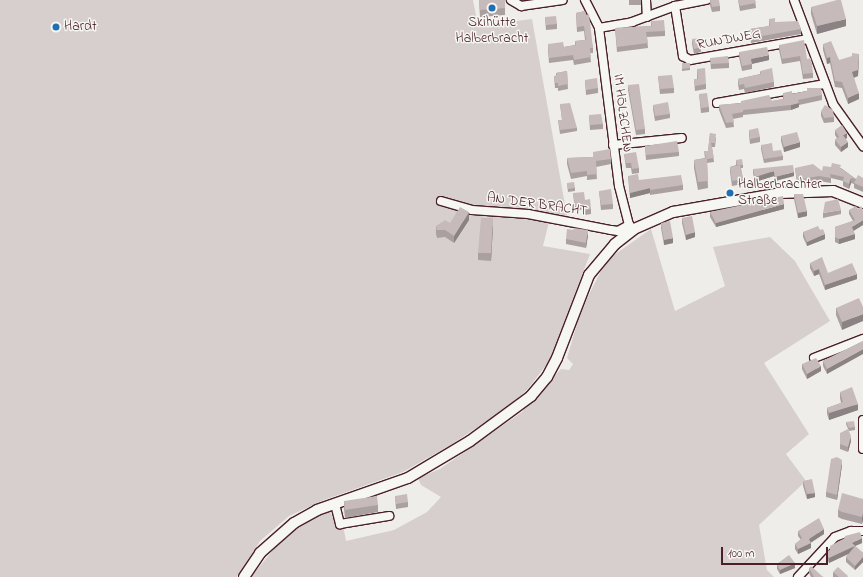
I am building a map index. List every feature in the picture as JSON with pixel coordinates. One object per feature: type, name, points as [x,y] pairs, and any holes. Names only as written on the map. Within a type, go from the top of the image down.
[{"type":"main road","points":[[244,577],[271,542],[299,520],[335,504],[388,487],[414,474],[470,441],[530,396],[547,376],[558,358],[589,276],[631,227],[672,212],[781,193],[833,191],[863,203]]},
{"type":"street","points":[[511,0],[521,6],[563,0]]},
{"type":"street","name":"IM HÖLZCHEN","points":[[585,0],[598,28],[619,186],[631,227]]},
{"type":"street","points":[[646,0],[647,17]]},
{"type":"street","points":[[598,28],[647,17],[675,6],[706,0]]},
{"type":"street","points":[[794,0],[833,104],[863,146]]},
{"type":"street","name":"RUNDWEG","points":[[675,6],[683,56],[686,59],[808,39]]},
{"type":"street","points":[[717,103],[825,84]]},
{"type":"street","points":[[613,145],[682,138]]},
{"type":"street","name":"AN DER BRACHT","points":[[441,201],[472,210],[528,214],[611,230],[631,227]]},
{"type":"street","points":[[814,358],[863,339]]},
{"type":"street","points":[[863,420],[863,449]]},
{"type":"street","points":[[335,504],[340,524],[389,516]]},
{"type":"street","points":[[798,577],[835,537],[851,531],[863,531]]},
{"type":"shaded area","points":[[0,0],[473,0],[478,26],[532,19],[567,216],[551,214],[543,246],[590,254],[550,360],[527,390],[502,411],[452,444],[403,472],[324,500],[289,516],[260,541],[237,577],[0,577]]},
{"type":"shaded area","points":[[651,229],[675,311],[725,286],[713,247],[770,237],[795,261],[830,321],[764,363],[809,434],[786,454],[806,481],[759,525],[767,570],[774,577],[251,577],[282,539],[311,519],[330,511],[337,527],[343,525],[346,541],[394,530],[427,512],[441,497],[421,485],[418,478],[440,469],[522,412],[561,369],[569,370],[573,364],[567,358],[581,310],[601,271],[614,255]]},
{"type":"building","points":[[479,0],[505,0],[505,8],[480,10]]},
{"type":"building","points":[[710,0],[719,0],[720,6],[712,7]]},
{"type":"building","points":[[738,0],[755,0],[756,3],[740,6]]},
{"type":"building","points":[[841,0],[846,19],[817,26],[811,7]]},
{"type":"building","points":[[585,11],[586,15],[589,14],[593,48],[590,48],[591,57],[574,60],[573,55],[549,58],[548,44],[563,42],[564,47],[576,45],[575,41],[586,40],[584,26],[577,27],[576,13]]},
{"type":"building","points":[[556,16],[557,24],[546,25],[545,17]]},
{"type":"building","points":[[775,18],[775,22],[798,21],[801,29],[751,38],[750,29],[770,26],[769,19]]},
{"type":"building","points":[[664,20],[665,31],[646,32],[648,43],[617,47],[615,28],[652,26],[651,21]]},
{"type":"building","points":[[700,38],[701,47],[694,49],[692,39]]},
{"type":"building","points":[[804,40],[807,59],[811,58],[813,73],[803,74],[800,56],[782,59],[779,45]]},
{"type":"building","points":[[831,41],[839,60],[852,56],[852,53],[859,54],[858,70],[852,72],[859,93],[848,98],[842,82],[835,81],[830,57],[827,58],[823,44]]},
{"type":"building","points":[[767,47],[769,55],[751,59],[752,64],[742,66],[739,52]]},
{"type":"building","points":[[728,56],[729,63],[711,64],[710,58]]},
{"type":"building","points":[[682,63],[690,63],[690,68],[682,69]]},
{"type":"building","points":[[705,68],[706,84],[695,86],[694,79],[698,79],[697,69]]},
{"type":"building","points":[[772,68],[774,82],[745,88],[744,84],[739,85],[738,79],[761,74],[760,71]]},
{"type":"building","points":[[567,71],[568,84],[558,86],[558,83],[555,83],[554,76],[557,75],[556,73]]},
{"type":"building","points":[[672,75],[674,88],[660,89],[658,76]]},
{"type":"building","points":[[597,78],[598,88],[586,90],[585,80]]},
{"type":"building","points":[[639,84],[645,129],[636,130],[628,85]]},
{"type":"building","points":[[807,88],[821,88],[822,95],[798,100],[799,103],[791,105],[743,110],[743,112],[732,114],[734,122],[726,123],[719,105],[741,103],[741,101],[769,95],[772,101],[784,99],[783,93],[792,91],[792,94],[807,91]]},
{"type":"building","points":[[707,93],[709,107],[701,108],[699,94]]},
{"type":"building","points":[[668,102],[670,114],[655,116],[653,105]]},
{"type":"building","points":[[570,103],[577,128],[560,130],[558,120],[562,120],[560,104]]},
{"type":"building","points":[[825,105],[833,110],[834,117],[824,118],[821,111]]},
{"type":"building","points":[[601,114],[603,124],[590,125],[589,115]]},
{"type":"building","points":[[842,125],[847,133],[843,135],[848,142],[841,147],[835,140],[839,137],[835,130]]},
{"type":"building","points":[[758,128],[760,137],[750,139],[749,130]]},
{"type":"building","points":[[797,132],[800,142],[784,147],[781,136]]},
{"type":"building","points":[[710,133],[716,134],[715,143],[711,143],[714,158],[707,159],[704,151],[708,151]]},
{"type":"building","points":[[677,141],[679,152],[646,155],[645,146]]},
{"type":"building","points":[[772,143],[773,151],[781,150],[783,156],[764,159],[761,145]]},
{"type":"building","points":[[610,149],[611,159],[596,161],[597,174],[587,175],[587,171],[571,173],[567,158],[593,157],[593,152]]},
{"type":"building","points":[[636,152],[639,168],[632,169],[631,163],[626,163],[624,154]]},
{"type":"building","points":[[707,158],[708,181],[698,182],[694,160]]},
{"type":"building","points":[[742,159],[743,165],[737,165],[736,160]]},
{"type":"building","points":[[832,163],[841,165],[840,168],[856,179],[851,178],[849,184],[843,181],[844,177],[830,174],[831,178],[819,176],[797,180],[795,168],[813,164],[822,171],[823,166],[831,167]]},
{"type":"building","points":[[740,165],[743,179],[732,181],[730,167]]},
{"type":"building","points":[[793,165],[794,172],[775,177],[774,171],[755,177],[753,169]]},
{"type":"building","points":[[638,174],[639,180],[681,175],[683,185],[650,190],[650,188],[630,193],[628,176]]},
{"type":"building","points":[[858,175],[863,178],[863,187],[854,183]]},
{"type":"building","points":[[574,182],[575,188],[568,189],[567,183]]},
{"type":"building","points":[[611,189],[613,204],[601,205],[599,191]]},
{"type":"building","points":[[584,192],[585,200],[590,199],[591,209],[585,210],[585,204],[575,206],[573,193]]},
{"type":"building","points":[[794,194],[803,194],[807,211],[798,213]]},
{"type":"building","points":[[783,196],[784,204],[716,223],[710,212]]},
{"type":"building","points":[[838,199],[841,210],[823,213],[825,202]]},
{"type":"building","points":[[856,206],[858,209],[861,206],[863,210],[863,220],[852,227],[855,234],[839,239],[835,237],[835,227],[855,220],[849,210]]},
{"type":"building","points":[[460,207],[469,212],[454,236],[445,230],[437,230],[436,226],[445,220],[450,223]]},
{"type":"building","points":[[692,216],[695,232],[686,235],[682,218]]},
{"type":"building","points":[[481,218],[493,218],[491,253],[478,253]]},
{"type":"building","points":[[670,221],[673,238],[664,240],[661,223]]},
{"type":"building","points":[[818,226],[820,230],[823,229],[825,234],[807,242],[803,232]]},
{"type":"building","points":[[574,228],[588,230],[586,243],[566,239],[567,229],[573,230]]},
{"type":"building","points":[[822,257],[828,273],[852,263],[857,274],[825,285],[819,269],[814,271],[810,263]]},
{"type":"building","points":[[859,298],[863,307],[863,314],[842,322],[836,308]]},
{"type":"building","points":[[863,341],[863,349],[827,369],[823,361]]},
{"type":"building","points":[[816,358],[821,366],[807,374],[802,364]]},
{"type":"building","points":[[852,387],[858,404],[829,413],[827,408],[843,402],[840,392]]},
{"type":"building","points":[[854,421],[855,427],[849,428],[846,422]]},
{"type":"building","points":[[848,429],[851,436],[848,447],[840,444],[840,433]]},
{"type":"building","points":[[837,457],[842,460],[837,495],[826,492],[831,459]]},
{"type":"building","points":[[812,479],[815,493],[807,494],[803,481]]},
{"type":"building","points":[[842,493],[863,499],[862,517],[838,510]]},
{"type":"building","points":[[407,494],[408,502],[396,504],[395,496]]},
{"type":"building","points":[[377,496],[378,505],[345,510],[344,501]]},
{"type":"building","points":[[819,518],[824,529],[809,539],[811,543],[798,549],[795,544],[802,538],[798,531]]},
{"type":"building","points":[[860,532],[862,538],[852,543],[863,553],[863,557],[855,566],[846,557],[855,546],[829,558],[826,552],[830,550],[830,546],[845,538],[845,536]]},
{"type":"building","points":[[789,555],[795,563],[780,570],[777,564]]},
{"type":"building","points":[[811,566],[823,577],[814,577],[809,568]]},
{"type":"building","points":[[838,567],[848,576],[847,577],[839,577],[833,572]]},
{"type":"place","name":"Skihütte Halberbracht","points":[[492,8]]},
{"type":"place","name":"Hardt","points":[[56,27]]},
{"type":"place","name":"Halberbrachter Straße","points":[[730,193]]}]
